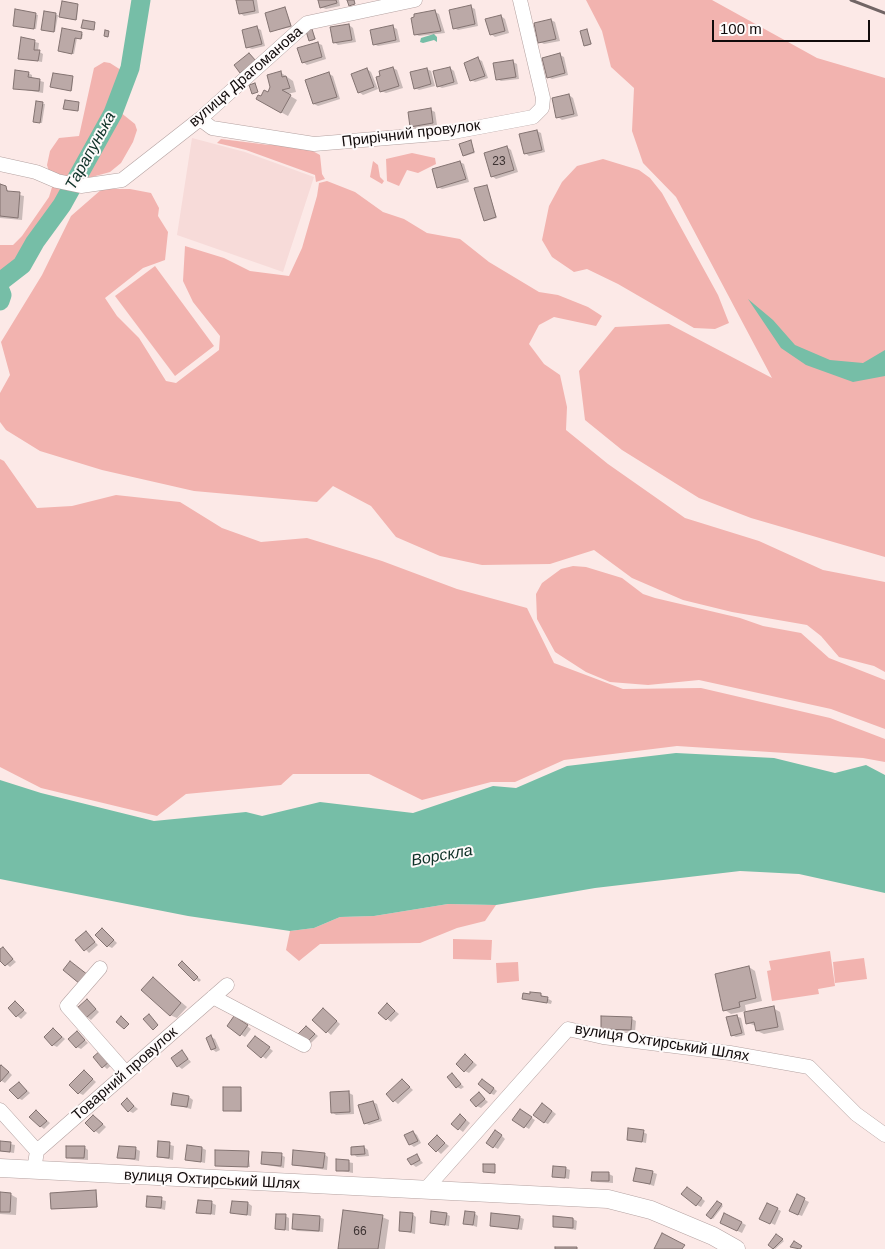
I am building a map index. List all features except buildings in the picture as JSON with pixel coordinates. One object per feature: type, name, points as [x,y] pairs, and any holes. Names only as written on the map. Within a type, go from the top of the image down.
[{"type":"main road","name":"вулиця Охтирський Шлях","points":[[0,1168],[608,1199],[651,1210],[713,1236],[736,1249]]},
{"type":"street","name":"вулиця Драгоманова","points":[[0,164],[36,172],[57,181],[80,186],[122,180],[200,118],[307,23],[415,0]]},
{"type":"street","name":"Прирічний провулок","points":[[200,118],[212,128],[314,144],[448,133],[533,117],[542,108],[543,98],[520,0]]},
{"type":"street","points":[[100,968],[67,1006],[126,1073]]},
{"type":"street","name":"Товарний провулок","points":[[37,1151],[227,985]]},
{"type":"street","points":[[213,997],[304,1045]]},
{"type":"street","name":"вулиця Охтирський Шлях","points":[[424,1191],[568,1029],[603,1037],[730,1053],[808,1067],[856,1114],[885,1135]]},
{"type":"street","points":[[0,1110],[37,1151],[34,1170]]},
{"type":"shaded area","points":[[586,0],[712,0],[817,58],[885,78],[885,557],[751,518],[699,498],[622,450],[585,420],[579,371],[615,327],[669,324],[772,378],[676,197],[643,163],[632,131],[634,88],[611,67],[602,31]]},
{"type":"shaded area","points":[[104,62],[110,63],[121,70],[124,76],[118,107],[120,112],[135,124],[137,130],[133,142],[121,163],[110,172],[81,180],[61,177],[49,172],[47,165],[50,151],[59,138],[79,136],[94,68]]},
{"type":"shaded area","points":[[192,138],[245,152],[314,177],[283,272],[177,235]]},
{"type":"shaded area","points":[[221,139],[269,145],[291,144],[298,149],[309,149],[320,155],[322,174],[325,179],[316,182],[315,175],[246,150],[217,143]]},
{"type":"shaded area","points":[[412,153],[435,158],[436,164],[418,173],[407,170],[399,186],[387,181],[386,159]]},
{"type":"shaded area","points":[[603,159],[639,170],[650,178],[662,193],[718,295],[729,323],[715,329],[694,328],[618,284],[587,269],[574,272],[552,257],[542,240],[549,206],[562,182],[577,166]]},
{"type":"shaded area","points":[[373,161],[378,165],[380,177],[384,181],[382,184],[370,177]]},
{"type":"shaded area","points":[[327,181],[355,192],[383,212],[404,219],[427,233],[460,239],[489,262],[539,292],[558,295],[588,307],[602,316],[596,326],[554,317],[539,325],[529,344],[544,364],[560,375],[567,407],[566,430],[608,464],[685,518],[759,541],[823,570],[885,582],[885,672],[874,666],[839,657],[821,636],[807,625],[732,612],[683,600],[632,578],[594,550],[550,564],[482,565],[440,556],[396,537],[371,506],[333,486],[317,502],[194,491],[102,470],[40,451],[6,430],[0,422],[0,393],[10,375],[1,342],[42,275],[71,216],[102,189],[130,189],[151,193],[159,208],[158,216],[168,232],[165,260],[143,268],[105,298],[117,316],[139,338],[166,381],[176,383],[219,350],[220,336],[193,302],[183,281],[185,246],[224,258],[250,271],[289,276],[302,248],[319,183]]},
{"type":"shaded area","points":[[53,184],[70,187],[72,193],[51,232],[27,265],[9,270],[0,278],[0,245],[13,245],[22,236],[49,197]]},
{"type":"shaded area","points":[[155,266],[214,346],[175,376],[115,296]]},
{"type":"shaded area","points":[[0,459],[4,461],[37,508],[72,506],[116,495],[180,502],[222,528],[261,542],[307,538],[382,561],[457,589],[527,608],[554,663],[623,689],[701,688],[830,718],[885,739],[885,762],[863,758],[677,746],[564,760],[515,782],[491,782],[422,800],[369,774],[293,774],[281,785],[186,794],[157,816],[41,788],[0,767]]},
{"type":"shaded area","points":[[573,566],[586,567],[622,578],[643,594],[655,598],[740,618],[763,626],[801,633],[829,658],[885,680],[885,729],[831,709],[699,680],[648,685],[610,682],[586,672],[555,652],[537,619],[536,594],[542,583],[561,569]]},
{"type":"shaded area","points":[[448,904],[496,905],[485,921],[457,928],[420,943],[320,944],[299,961],[286,950],[290,931],[314,928],[340,917],[374,916]]},
{"type":"shaded area","points":[[453,939],[492,940],[491,960],[453,959]]},
{"type":"shaded area","points":[[830,951],[835,986],[818,989],[819,994],[772,1001],[767,971],[771,970],[769,961]]},
{"type":"shaded area","points":[[864,958],[867,979],[835,983],[833,962]]},
{"type":"shaded area","points":[[518,962],[519,981],[497,983],[496,963]]},
{"type":"water","points":[[434,34],[437,37],[437,42],[434,40],[420,42],[421,38]]},
{"type":"water","points":[[748,299],[773,320],[795,345],[830,360],[863,363],[885,350],[885,376],[853,382],[806,365],[781,348]]},
{"type":"water","name":"Ворскла","points":[[676,753],[774,758],[835,773],[866,765],[885,775],[885,893],[799,874],[740,871],[595,888],[496,905],[448,904],[374,916],[340,917],[314,928],[290,931],[188,916],[0,879],[0,780],[41,793],[154,821],[246,812],[262,816],[320,802],[413,813],[493,786],[516,788],[567,766]]},
{"type":"waterway","name":"Тарапунька","points":[[0,282],[22,265],[35,242],[62,205],[113,113],[130,68],[141,0]]},
{"type":"waterway","name":"Тарапунька","points":[[0,290],[2,295],[0,301]]},
{"type":"railway","points":[[851,0],[885,13]]}]
